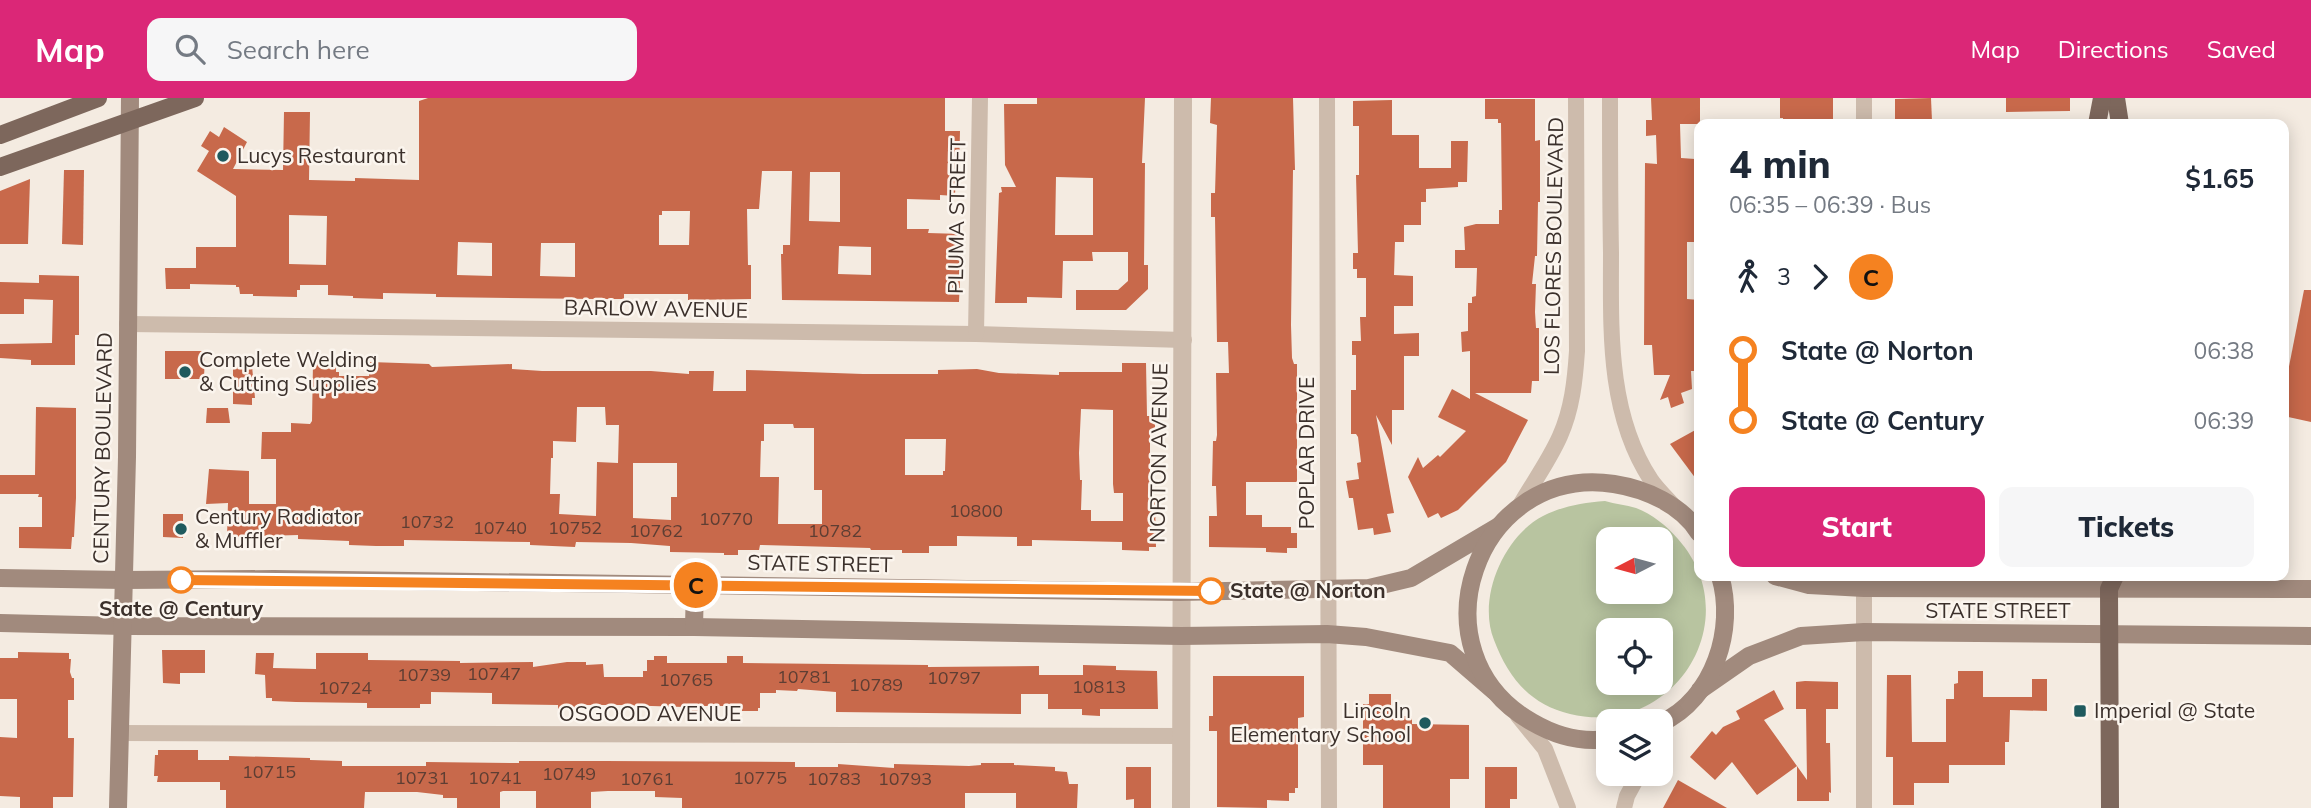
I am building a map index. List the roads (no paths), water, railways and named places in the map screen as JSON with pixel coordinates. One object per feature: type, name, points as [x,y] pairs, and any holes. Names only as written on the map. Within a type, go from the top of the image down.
[{"type":"main road","points":[[0,135],[98,98]]},
{"type":"main road","name":"CENTURY BOULEVARD","points":[[118,808],[127,457],[130,98]]},
{"type":"main road","points":[[0,167],[195,98]]},
{"type":"main road","points":[[2098,119],[2102,98]]},
{"type":"main road","points":[[2116,98],[2119,119]]},
{"type":"main road","points":[[1494,691],[1477,660],[1468,626],[1469,590],[1479,556],[1499,526],[1518,507],[1555,488],[1596,481],[1636,487],[1673,506],[1694,526]]},
{"type":"main road","name":"STATE STREET","points":[[0,578],[274,579],[1180,592],[1369,588],[1410,578],[1499,526]]},
{"type":"main road","points":[[1673,717],[1700,690],[1717,660],[1726,626],[1725,591],[1722,581]]},
{"type":"main road","name":"STATE STREET","points":[[1794,581],[1809,585],[1986,581]]},
{"type":"main road","points":[[2109,581],[2110,808]]},
{"type":"main road","name":"STATE STREET","points":[[2131,581],[2311,589]]},
{"type":"main road","points":[[694,627],[695,585]]},
{"type":"main road","points":[[0,623],[123,626],[694,627],[1181,636],[1327,634],[1366,637],[1450,653],[1515,713],[1551,733],[1596,740]]},
{"type":"main road","name":"STATE STREET","points":[[1700,690],[1749,656],[1801,636],[1864,632],[2311,636]]},
{"type":"street","name":"PLUMA STREET","points":[[976,334],[980,98]]},
{"type":"street","name":"NORTON AVENUE","points":[[1181,808],[1183,98]]},
{"type":"street","name":"POPLAR DRIVE","points":[[1327,98],[1329,808]]},
{"type":"street","name":"LOS FLORES BOULEVARD","points":[[1518,507],[1559,438],[1571,405],[1575,378],[1576,98]]},
{"type":"street","points":[[1610,98],[1611,331],[1615,373],[1621,411],[1637,452],[1652,480],[1673,506]]},
{"type":"street","points":[[1864,98],[1864,119]]},
{"type":"street","name":"BARLOW AVENUE","points":[[127,324],[976,334],[1184,340]]},
{"type":"street","points":[[1864,582],[1864,808]]},
{"type":"street","points":[[1515,713],[1545,749],[1568,808]]},
{"type":"street","name":"OSGOOD AVENUE","points":[[120,733],[1181,736]]},
{"type":"street","points":[[1624,808],[1633,786]]},
{"type":"place","name":"Lucys Restaurant","points":[[223,156]]},
{"type":"place","name":"Complete Welding & Cutting Supplies","points":[[185,372]]},
{"type":"place","name":"Century Radiator & Muffler","points":[[181,529]]},
{"type":"place","name":"State @ Century","points":[[181,580]]},
{"type":"place","name":"State @ Norton","points":[[1211,591]]},
{"type":"place","name":"Imperial @ State","points":[[2080,711]]},
{"type":"place","name":"Lincoln Elementary School","points":[[1425,723]]}]
